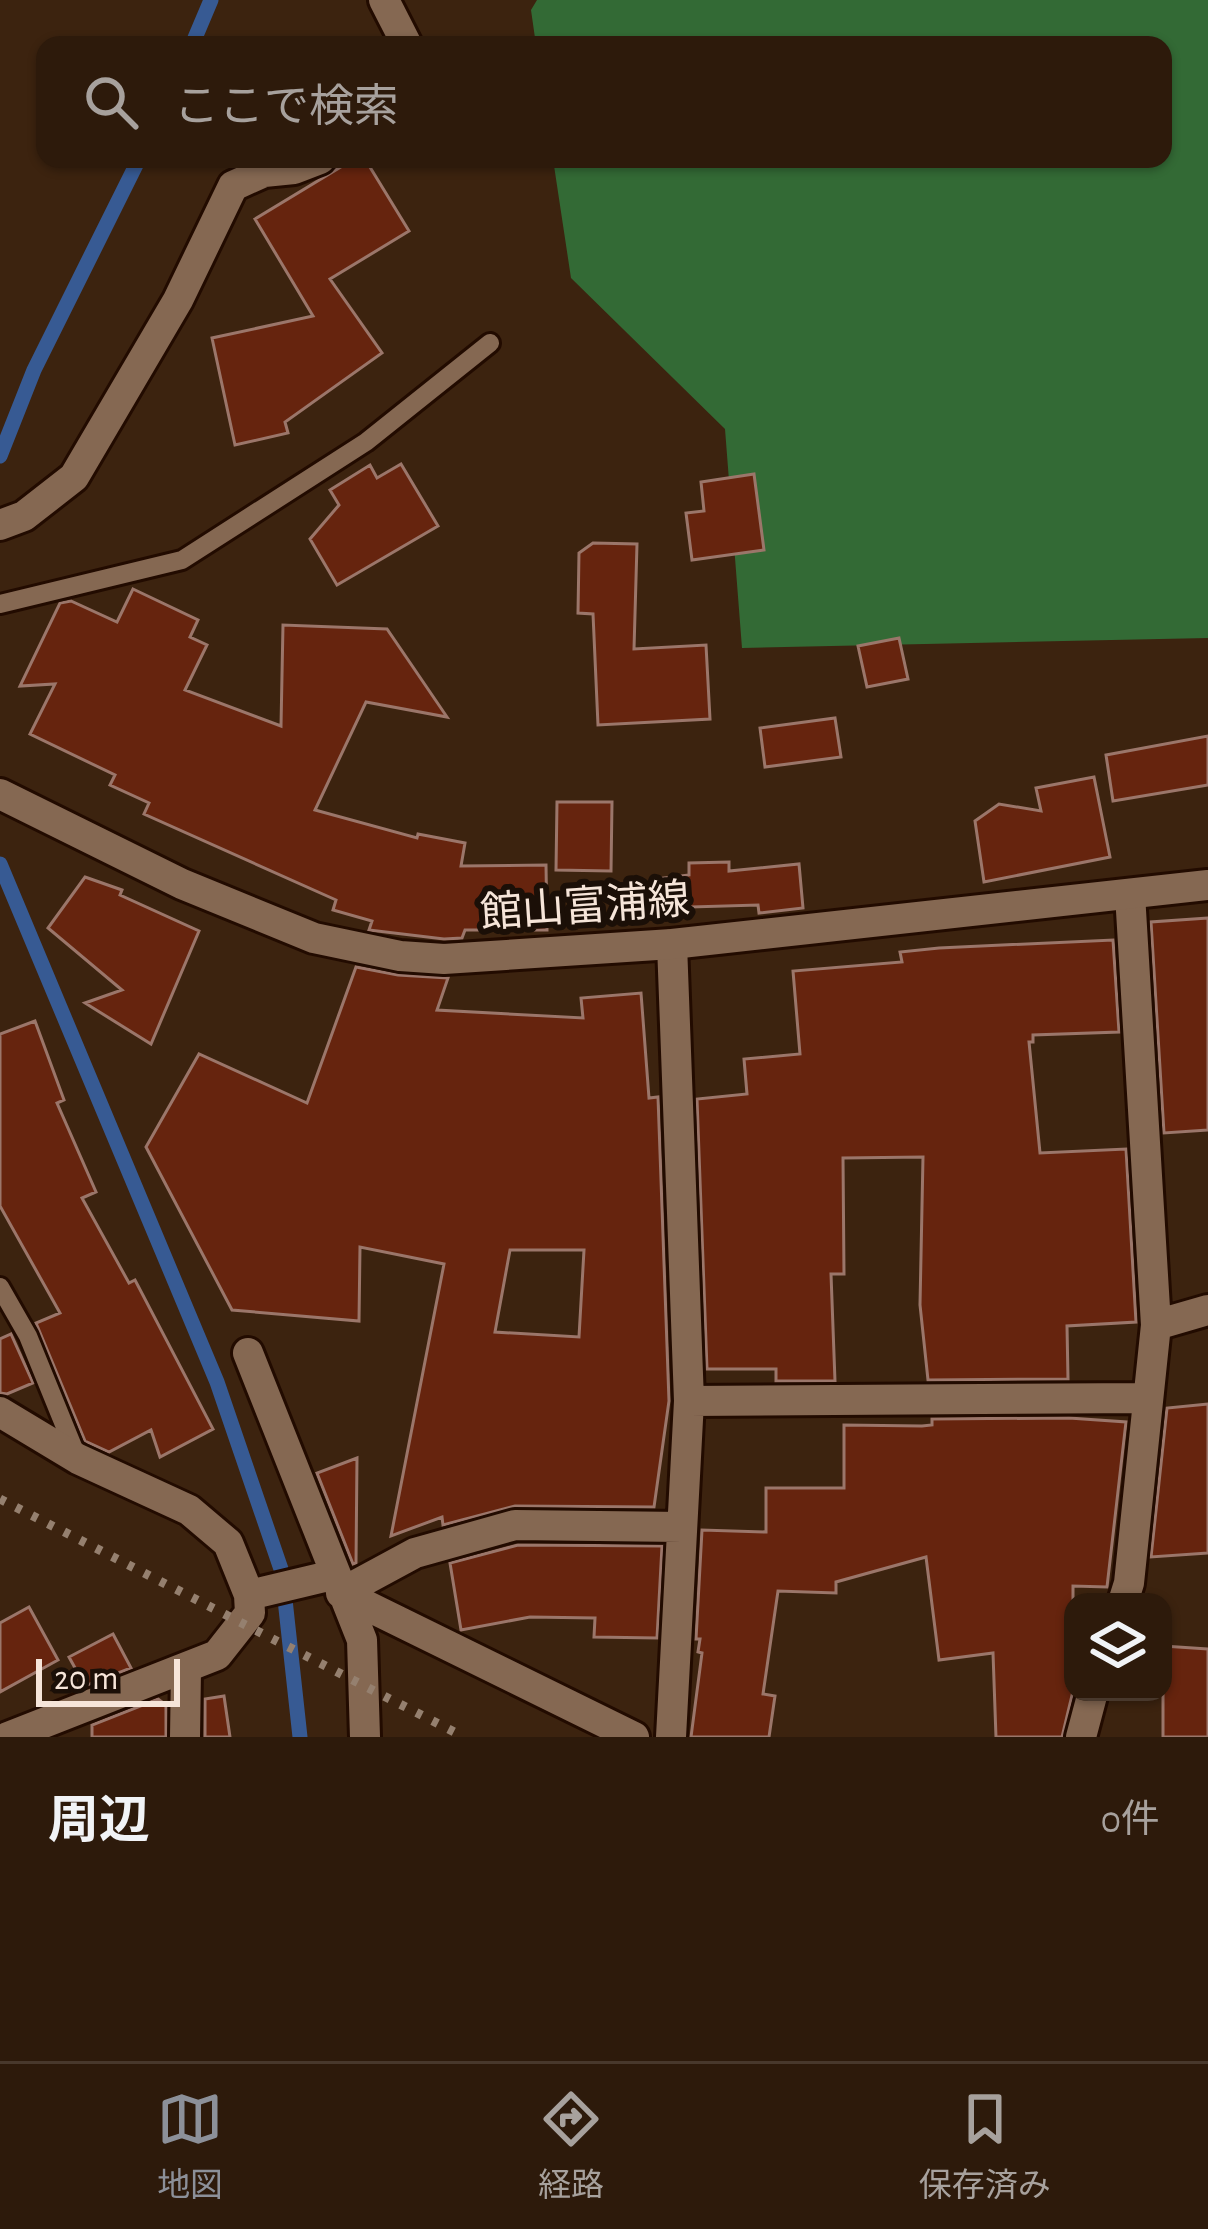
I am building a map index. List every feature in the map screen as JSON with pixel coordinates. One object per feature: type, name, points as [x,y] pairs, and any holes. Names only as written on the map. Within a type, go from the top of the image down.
[{"type":"street","points":[[384,0],[402,36]]},
{"type":"street","points":[[0,525],[24,516],[74,477],[178,300],[233,186],[264,172],[297,168]]},
{"type":"street","name":"館山富浦線","points":[[0,794],[182,884],[314,938],[444,959],[672,944],[1208,885]]},
{"type":"street","points":[[1126,1593],[1156,1325],[1130,893]]},
{"type":"street","points":[[671,1737],[689,1401],[672,944]]},
{"type":"street","points":[[1156,1325],[1208,1310]]},
{"type":"street","points":[[248,1354],[331,1582],[362,1640],[365,1737]]},
{"type":"street","points":[[689,1401],[1147,1398]]},
{"type":"street","points":[[0,1412],[78,1459],[189,1510],[228,1543],[256,1593],[250,1613],[217,1655],[8,1737]]},
{"type":"street","points":[[256,1593],[331,1582],[415,1552],[515,1525],[682,1527]]},
{"type":"street","points":[[331,1582],[634,1737]]},
{"type":"street","points":[[185,1737],[186,1670]]},
{"type":"street","points":[[1081,1737],[1091,1701]]},
{"type":"lane","points":[[0,604],[182,560],[366,442],[490,343]]},
{"type":"lane","points":[[0,1287],[28,1336],[78,1459]]},
{"type":"green space","points":[[537,0],[1208,0],[1208,638],[742,648],[725,429],[571,278],[554,168],[1172,168],[1172,36],[535,36],[531,10]]},
{"type":"building","points":[[339,168],[370,168],[409,231],[330,279],[382,353],[285,422],[288,433],[235,445],[212,338],[313,316],[255,219]]},
{"type":"building","points":[[401,464],[438,526],[337,585],[310,539],[339,505],[330,490],[370,465],[377,478]]},
{"type":"building","points":[[754,474],[764,550],[692,560],[686,513],[704,511],[701,482]]},
{"type":"building","points":[[593,543],[637,544],[634,649],[706,645],[710,719],[598,725],[593,614],[578,613],[579,553]]},
{"type":"building","points":[[133,589],[198,620],[190,637],[207,645],[185,690],[281,726],[283,625],[387,629],[447,717],[366,702],[315,810],[417,838],[418,834],[465,843],[461,866],[546,865],[547,930],[465,930],[462,938],[444,939],[369,930],[372,921],[333,910],[336,900],[144,814],[149,803],[110,785],[115,775],[30,734],[55,684],[20,686],[60,603],[71,601],[117,622]]},
{"type":"building","points":[[899,638],[908,679],[867,687],[858,646]]},
{"type":"building","points":[[835,718],[841,757],[765,767],[760,728]]},
{"type":"building","points":[[1208,736],[1208,785],[1113,801],[1106,755]]},
{"type":"building","points":[[1094,777],[1110,857],[984,882],[975,821],[999,804],[1041,811],[1036,788]]},
{"type":"building","points":[[557,802],[612,802],[611,871],[556,870]]},
{"type":"building","points":[[729,862],[729,871],[799,864],[803,908],[759,913],[758,905],[657,908],[655,879],[689,875],[689,863]]},
{"type":"building","points":[[85,877],[122,890],[120,895],[199,931],[151,1044],[85,1003],[122,990],[48,928]]},
{"type":"building","points":[[1208,918],[1208,1130],[1164,1133],[1151,922]]},
{"type":"building","points":[[1113,940],[1119,1032],[1033,1035],[1029,1042],[1040,1153],[1126,1149],[1136,1322],[1067,1326],[1068,1379],[928,1380],[920,1305],[923,1157],[843,1158],[844,1274],[831,1274],[835,1381],[776,1381],[776,1369],[707,1369],[697,1099],[747,1094],[744,1059],[800,1054],[793,971],[902,962],[900,952],[939,948]]},
{"type":"building","points":[[356,967],[448,978],[437,1010],[583,1018],[581,998],[641,993],[649,1098],[658,1097],[669,1401],[654,1507],[515,1506],[443,1525],[442,1517],[391,1536],[444,1264],[360,1247],[359,1321],[232,1310],[146,1147],[199,1054],[307,1103]],"holes":[[[510,1250],[584,1250],[579,1337],[495,1332]]]},
{"type":"building","points":[[35,1021],[64,1100],[57,1103],[96,1192],[82,1198],[129,1283],[135,1280],[213,1429],[160,1457],[151,1430],[109,1452],[85,1441],[36,1323],[60,1313],[0,1206],[0,1034]]},
{"type":"building","points":[[11,1334],[33,1383],[7,1394],[0,1393],[0,1339]]},
{"type":"building","points":[[1208,1404],[1208,1553],[1151,1557],[1167,1408]]},
{"type":"building","points":[[932,1419],[1126,1422],[1107,1587],[1073,1586],[1073,1593],[1064,1593],[1064,1701],[1071,1701],[1062,1737],[996,1737],[993,1653],[939,1660],[926,1557],[836,1582],[836,1593],[778,1591],[763,1694],[775,1696],[769,1737],[691,1737],[702,1653],[698,1652],[700,1639],[696,1639],[702,1530],[766,1532],[766,1488],[844,1488],[844,1425],[922,1426],[932,1425]]},
{"type":"building","points":[[357,1458],[356,1563],[353,1564],[317,1473]]},
{"type":"building","points":[[518,1545],[662,1546],[657,1638],[594,1637],[595,1618],[530,1617],[461,1630],[450,1563]]},
{"type":"building","points":[[29,1607],[58,1660],[0,1692],[0,1623]]},
{"type":"building","points":[[113,1634],[131,1668],[85,1686],[69,1657]]},
{"type":"building","points":[[1172,1647],[1208,1649],[1208,1737],[1163,1737],[1163,1701],[1172,1701]]},
{"type":"building","points":[[224,1696],[230,1737],[205,1737],[205,1699]]},
{"type":"building","points":[[158,1699],[166,1705],[166,1737],[92,1737],[92,1725]]},
{"type":"waterway","points":[[196,36],[211,0]]},
{"type":"waterway","points":[[0,456],[34,370],[135,168]]},
{"type":"waterway","points":[[0,864],[217,1382],[282,1572],[300,1737]]},
{"type":"railway","points":[[0,1499],[464,1737]]}]
